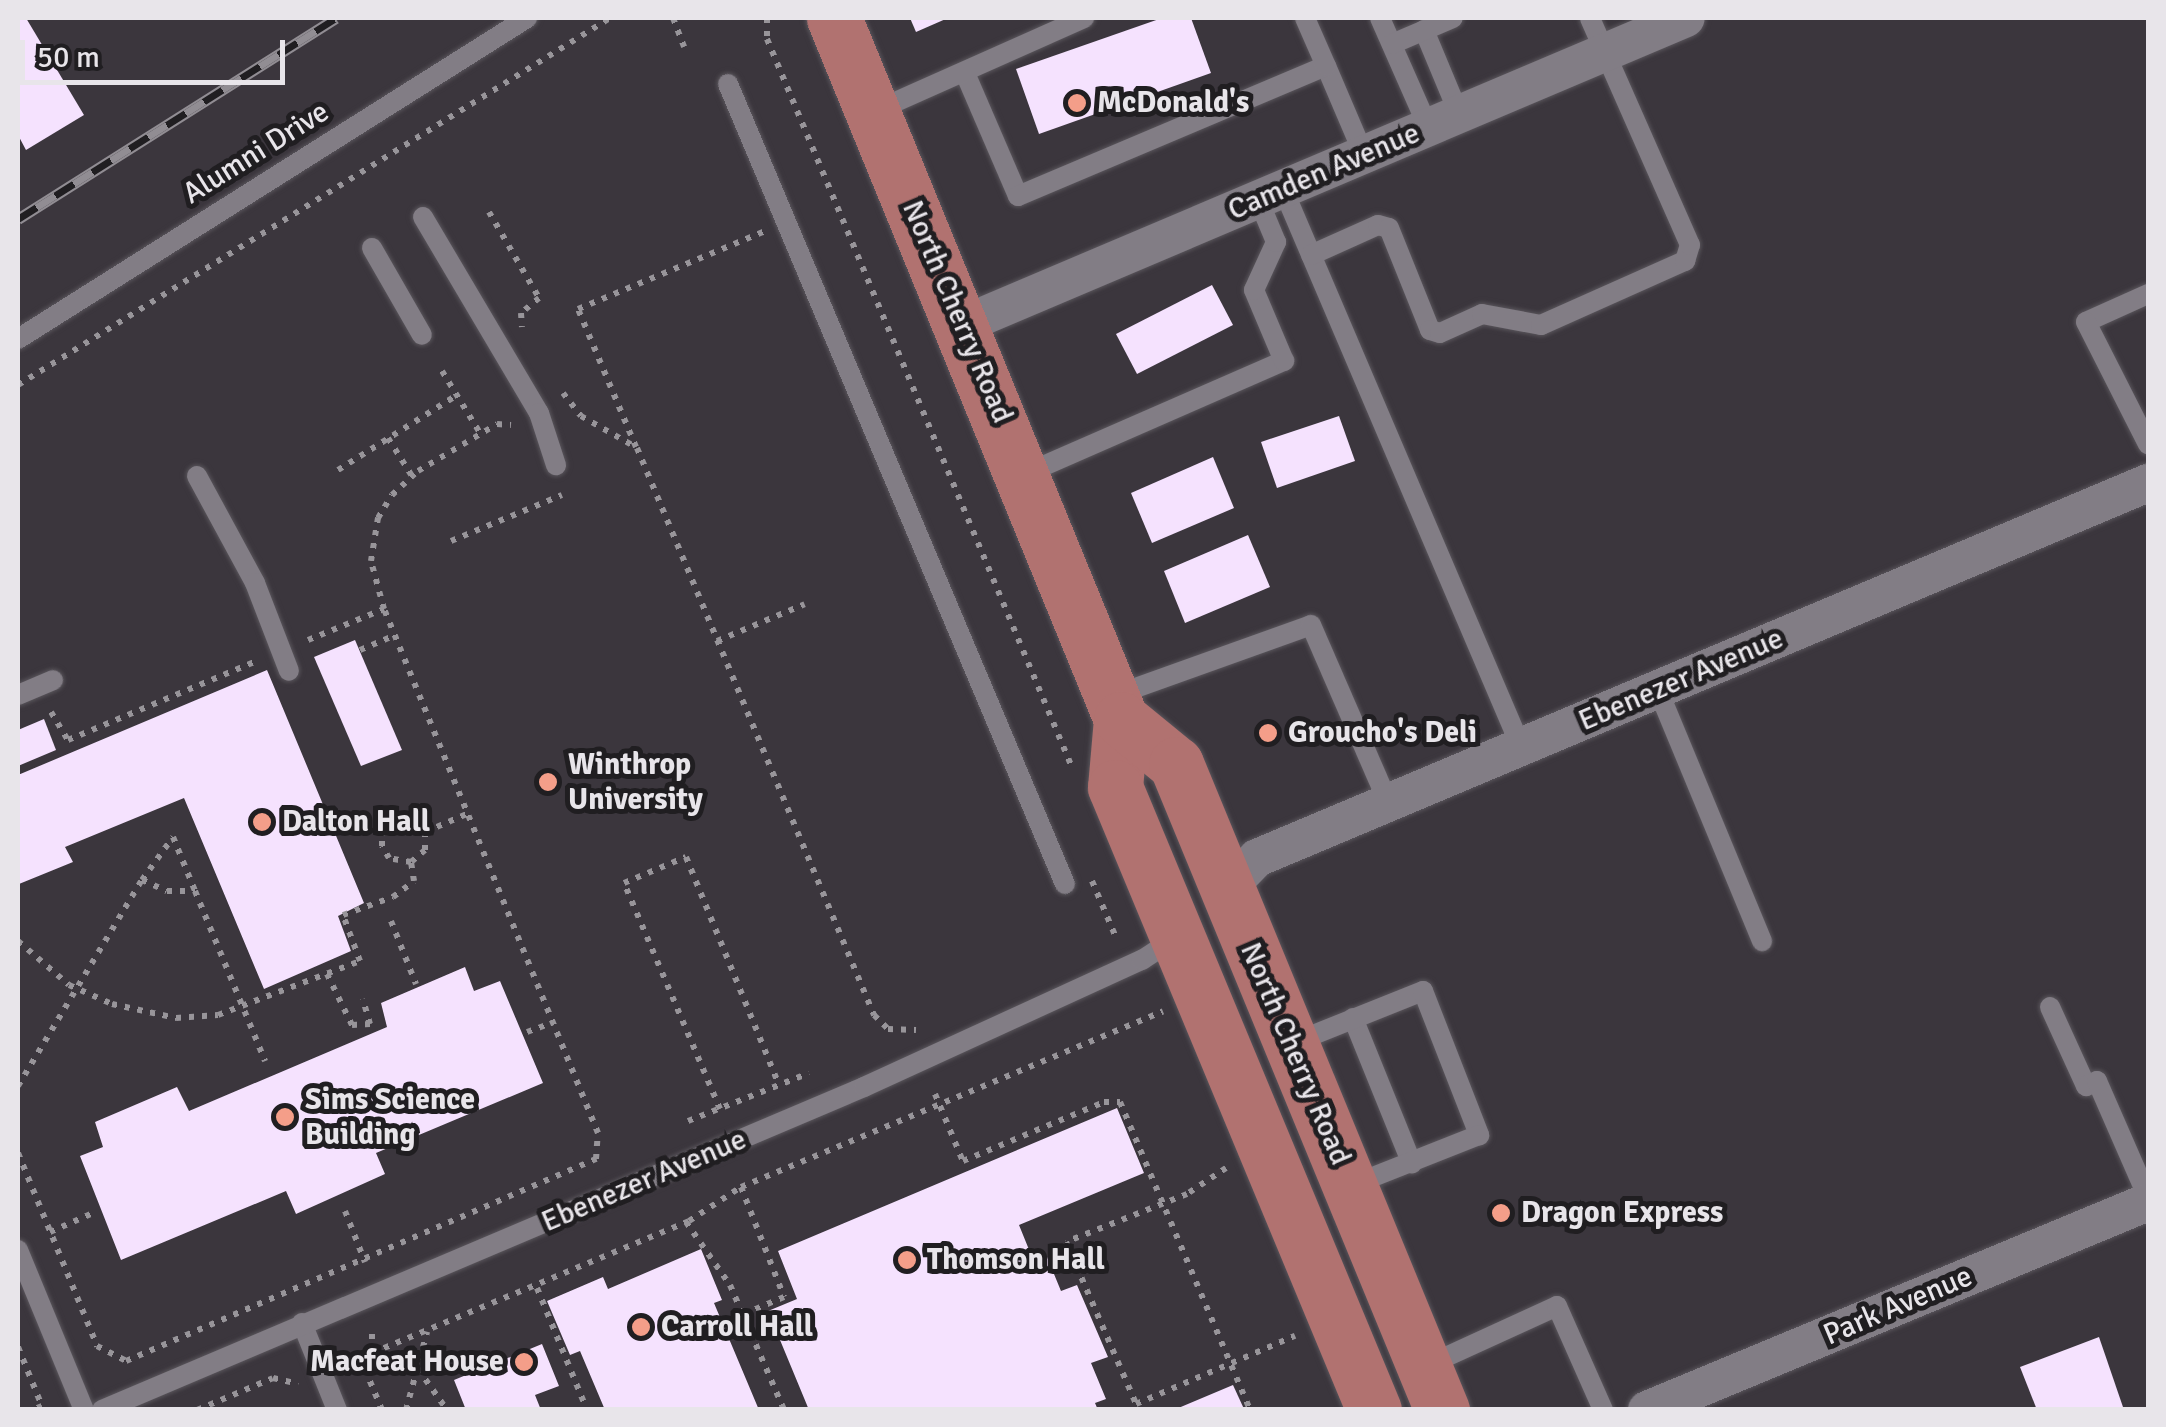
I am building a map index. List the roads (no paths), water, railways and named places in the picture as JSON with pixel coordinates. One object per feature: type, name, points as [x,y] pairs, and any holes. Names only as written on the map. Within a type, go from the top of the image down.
[{"type":"main road","name":"North Cherry Road","points":[[834,18],[1024,474],[1116,708],[1115,788],[1157,934],[1374,1410]]},
{"type":"main road","name":"North Cherry Road","points":[[1116,708],[1176,764],[1224,892],[1293,1044],[1434,1388]]},
{"type":"street","name":"Camden Avenue","points":[[962,325],[1686,18]]},
{"type":"street","name":"Ebenezer Avenue","points":[[1224,892],[1257,858],[2148,483]]},
{"type":"street","name":"Park Avenue","points":[[1647,1410],[2148,1200]]},
{"type":"lane","name":"Alumni Drive","points":[[18,339],[527,18]]},
{"type":"lane","points":[[873,112],[1084,18]]},
{"type":"lane","points":[[1305,18],[1364,155]]},
{"type":"lane","points":[[1380,18],[1392,44],[1443,120]]},
{"type":"lane","points":[[1392,44],[1453,18]]},
{"type":"lane","points":[[1311,256],[1378,225],[1389,228],[1430,330],[1440,333],[1482,314],[1542,325],[1685,262],[1690,245],[1590,18]]},
{"type":"lane","points":[[1424,30],[1443,120]]},
{"type":"lane","points":[[965,73],[1018,196],[1326,66]]},
{"type":"lane","points":[[728,84],[1065,884]]},
{"type":"lane","points":[[1271,194],[1311,256],[1520,747]]},
{"type":"lane","points":[[1024,474],[1284,361],[1254,290],[1276,242],[1271,194]]},
{"type":"lane","points":[[423,217],[539,413],[556,465]]},
{"type":"lane","points":[[372,248],[422,335]]},
{"type":"lane","points":[[2148,294],[2086,322],[2148,444]]},
{"type":"lane","points":[[197,476],[256,583],[289,672]]},
{"type":"lane","points":[[1116,708],[1311,625],[1388,802]]},
{"type":"lane","points":[[18,695],[53,680]]},
{"type":"lane","points":[[1658,690],[1762,941]]},
{"type":"lane","name":"Ebenezer Avenue","points":[[102,1410],[864,1087],[1142,960],[1157,934]]},
{"type":"lane","points":[[1293,1044],[1423,991],[1478,1135],[1352,1185]]},
{"type":"lane","points":[[2050,1007],[2086,1086],[2097,1081],[2148,1200]]},
{"type":"lane","points":[[1352,1018],[1412,1164]]},
{"type":"lane","points":[[18,1250],[84,1410]]},
{"type":"lane","points":[[1434,1388],[1557,1306],[1604,1410]]},
{"type":"lane","points":[[302,1323],[338,1410]]},
{"type":"railway","points":[[18,219],[336,18]]},
{"type":"place","name":"McDonald's","points":[[1077,103]]},
{"type":"place","name":"Groucho's Deli","points":[[1268,733]]},
{"type":"place","name":"Winthrop University","points":[[548,782]]},
{"type":"place","name":"Dalton Hall","points":[[262,822]]},
{"type":"place","name":"Sims Science Building","points":[[285,1117]]},
{"type":"place","name":"Dragon Express","points":[[1501,1213]]},
{"type":"place","name":"Thomson Hall","points":[[907,1260]]},
{"type":"place","name":"Carroll Hall","points":[[641,1327]]},
{"type":"place","name":"Macfeat House","points":[[524,1362]]}]
